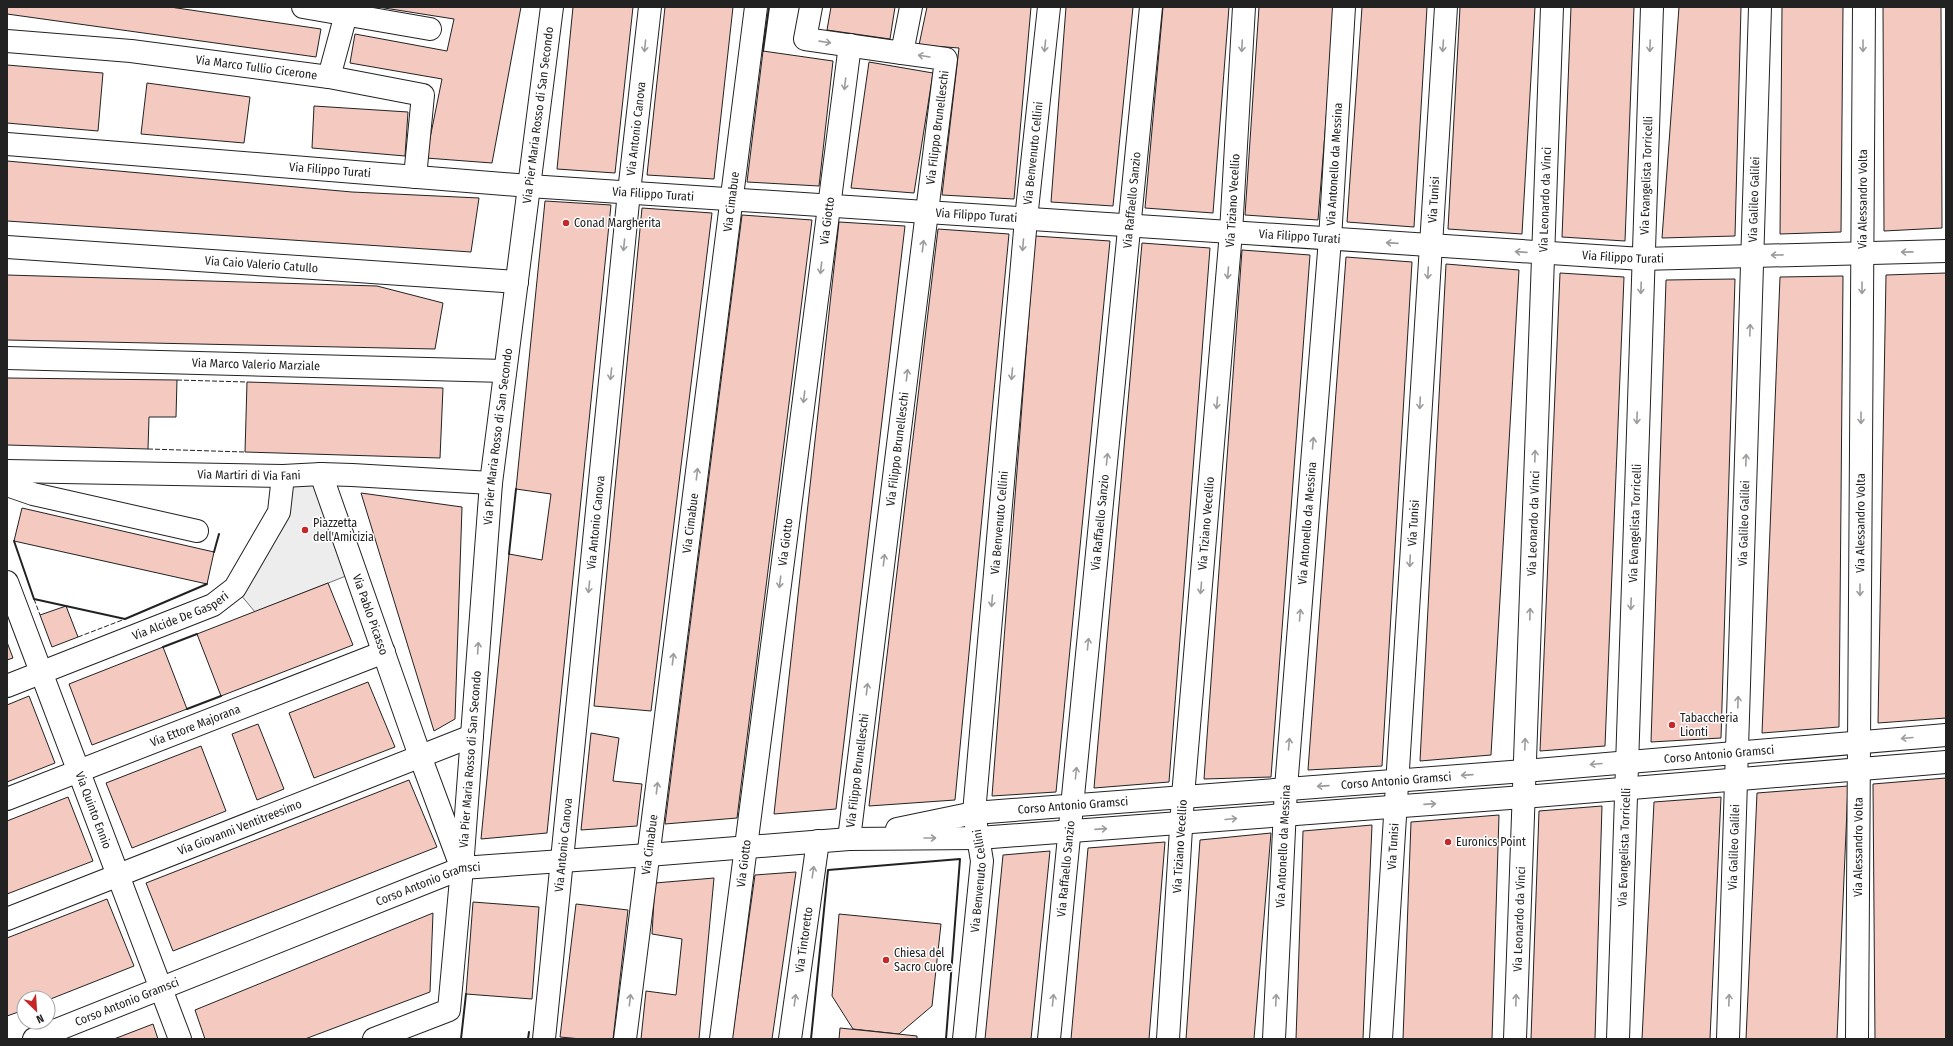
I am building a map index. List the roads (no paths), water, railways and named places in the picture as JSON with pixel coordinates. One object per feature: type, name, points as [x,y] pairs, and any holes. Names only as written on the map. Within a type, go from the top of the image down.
[{"type":"street","points":[[303,7],[347,10],[430,29]]},
{"type":"street","name":"Via Pier Maria Rosso di San Secondo","points":[[374,1039],[449,1010],[462,868],[491,483],[552,7]]},
{"type":"street","name":"Via Antonio Canova","points":[[544,1039],[629,192],[650,7]]},
{"type":"street","name":"Via Cimabue","points":[[625,1039],[756,7]]},
{"type":"street","points":[[811,7],[805,39],[902,53],[911,7]]},
{"type":"street","name":"Via Benvenuto Cellini","points":[[964,1039],[982,861],[974,813],[1026,219],[1049,7]]},
{"type":"street","name":"Via Raffaello Sanzio","points":[[1049,1039],[1151,7]]},
{"type":"street","name":"Via Tiziano Vecellio","points":[[1168,1039],[1183,796],[1231,232],[1244,7]]},
{"type":"street","name":"Via Antonello da Messina","points":[[1274,1039],[1286,788],[1330,239],[1344,7]]},
{"type":"street","name":"Via Tunisi","points":[[1381,1039],[1446,7]]},
{"type":"street","name":"Via Leonardo da Vinci","points":[[1515,1039],[1552,7]]},
{"type":"street","name":"Via Evangelista Torricelli","points":[[1618,1039],[1642,259],[1652,7]]},
{"type":"street","name":"Via Galileo Galilei","points":[[1728,1039],[1760,7]]},
{"type":"street","name":"Via Alessandro Volta","points":[[1857,1039],[1864,7]]},
{"type":"street","points":[[329,77],[347,10]]},
{"type":"street","name":"Via Marco Tullio Cicerone","points":[[7,40],[131,51],[329,77],[423,95],[415,177]]},
{"type":"street","name":"Via Giotto","points":[[721,1039],[850,45]]},
{"type":"street","name":"Via Filippo Brunelleschi","points":[[849,839],[946,60],[902,53]]},
{"type":"street","name":"Via Filippo Turati","points":[[7,144],[529,186],[1642,259],[1946,251]]},
{"type":"street","name":"Via Caio Valerio Catullo","points":[[7,247],[517,282]]},
{"type":"street","name":"Via Marco Valerio Marziale","points":[[7,358],[505,371]]},
{"type":"street","name":"Via Martiri di Via Fani","points":[[7,471],[283,476],[321,474],[491,483]]},
{"type":"street","name":"Via Pablo Picasso","points":[[321,474],[420,756],[462,868]]},
{"type":"street","name":"Via Alcide De Gasperi","points":[[7,686],[213,605],[235,588],[279,512],[283,476]]},
{"type":"street","points":[[7,485],[33,494],[197,531]]},
{"type":"street","name":"Via Quinto Ennio","points":[[7,582],[180,1039]]},
{"type":"street","name":"Via Ettore Majorana","points":[[7,799],[384,652]]},
{"type":"street","name":"Corso Antonio Gramsci","points":[[849,839],[974,813],[1524,771],[1626,761],[1946,735]]},
{"type":"street","name":"Via Giovanni Ventitreesimo","points":[[7,919],[472,736]]},
{"type":"street","name":"Corso Antonio Gramsci","points":[[34,1039],[462,868],[648,856],[849,839],[979,838],[1523,797],[1946,762]]},
{"type":"street","name":"Via Tintoretto","points":[[790,1039],[818,841]]},
{"type":"place","name":"Conad Margherita","points":[[566,223]]},
{"type":"place","name":"Piazzetta dell'Amicizia","points":[[305,530]]},
{"type":"place","name":"Tabaccheria Lionti","points":[[1672,725]]},
{"type":"place","name":"Euronics Point","points":[[1448,842]]},
{"type":"place","name":"Chiesa del Sacro Cuore","points":[[886,960]]}]
